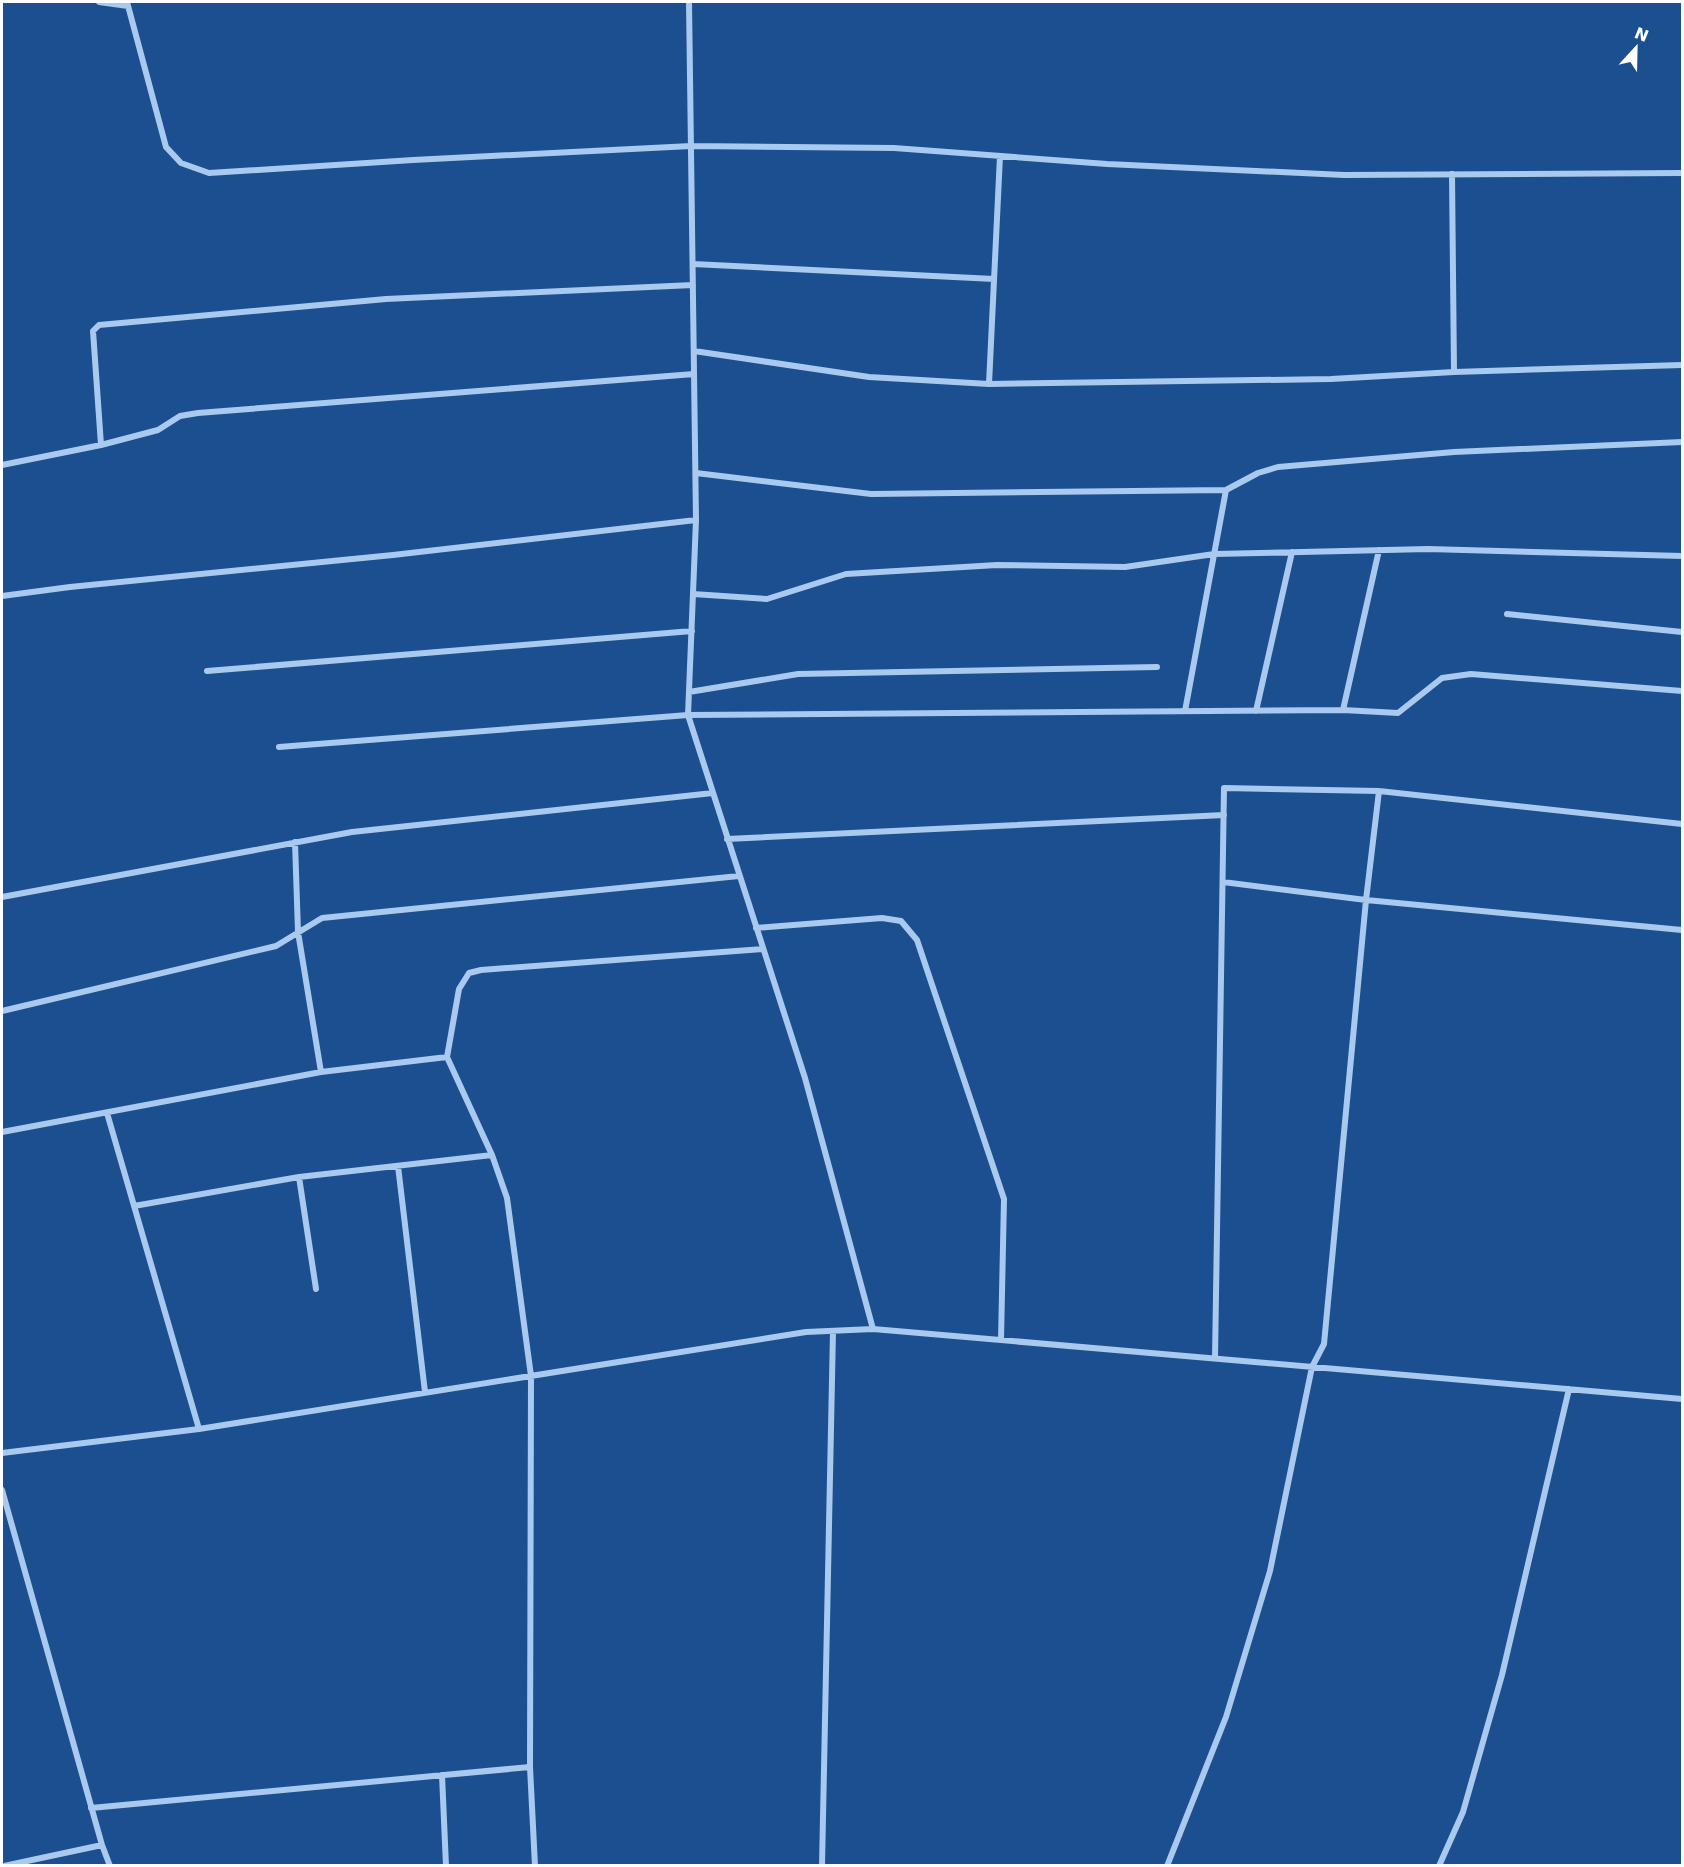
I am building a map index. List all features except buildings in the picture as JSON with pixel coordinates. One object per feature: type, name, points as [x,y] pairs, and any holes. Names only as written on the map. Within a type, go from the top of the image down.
[{"type":"street","points":[[99,2],[128,4],[166,147],[181,163],[209,173],[691,146],[894,148],[1107,164],[1344,175],[1683,173]]},
{"type":"street","points":[[689,2],[696,520],[688,715],[805,1078],[873,1329]]},
{"type":"street","points":[[989,384],[1000,156]]},
{"type":"street","points":[[1452,174],[1454,372]]},
{"type":"street","points":[[693,264],[994,279]]},
{"type":"street","points":[[101,445],[93,331],[99,325],[386,299],[693,285]]},
{"type":"street","points":[[694,351],[869,377],[989,384],[1331,379],[1454,372],[1683,365]]},
{"type":"street","points":[[2,465],[101,445],[158,430],[180,416],[198,413],[694,374]]},
{"type":"street","points":[[696,473],[871,494],[1226,490],[1258,473],[1278,467],[1454,452],[1683,442]]},
{"type":"street","points":[[1185,711],[1226,490]]},
{"type":"street","points":[[2,596],[69,587],[393,555],[696,520]]},
{"type":"street","points":[[693,594],[767,599],[846,574],[997,565],[1125,567],[1214,554],[1428,549],[1683,556]]},
{"type":"street","points":[[1343,710],[1379,550]]},
{"type":"street","points":[[1256,711],[1292,552]]},
{"type":"street","points":[[1507,614],[1683,632]]},
{"type":"street","points":[[207,671],[692,631]]},
{"type":"street","points":[[689,692],[798,674],[1157,667]]},
{"type":"street","points":[[279,747],[688,715],[1343,710],[1398,713],[1442,678],[1471,674],[1683,691]]},
{"type":"street","points":[[1215,1358],[1224,788],[1379,791],[1683,824]]},
{"type":"street","points":[[1167,1866],[1226,1716],[1270,1571],[1312,1367],[1324,1344],[1366,900],[1379,791]]},
{"type":"street","points":[[2,897],[352,832],[713,794]]},
{"type":"street","points":[[727,839],[1224,815]]},
{"type":"street","points":[[295,842],[298,932],[321,1072]]},
{"type":"street","points":[[2,1011],[276,946],[322,918],[739,876]]},
{"type":"street","points":[[1223,882],[1366,900],[1683,930]]},
{"type":"street","points":[[756,928],[882,918],[902,921],[918,940],[1004,1199],[1001,1340]]},
{"type":"street","points":[[535,1866],[530,1767],[531,1376],[507,1198],[492,1155],[447,1057],[459,989],[469,974],[481,970],[763,949]]},
{"type":"street","points":[[2,1132],[321,1072],[447,1057]]},
{"type":"street","points":[[107,1113],[199,1429]]},
{"type":"street","points":[[134,1206],[299,1177],[492,1155]]},
{"type":"street","points":[[398,1166],[425,1392]]},
{"type":"street","points":[[299,1177],[316,1289]]},
{"type":"street","points":[[2,1453],[199,1429],[806,1332],[873,1329],[1683,1399]]},
{"type":"street","points":[[822,1866],[833,1331]]},
{"type":"street","points":[[1438,1866],[1463,1812],[1502,1675],[1569,1389]]},
{"type":"street","points":[[2,1490],[91,1808],[110,1866]]},
{"type":"street","points":[[91,1808],[530,1767]]},
{"type":"street","points":[[442,1775],[446,1866]]},
{"type":"street","points":[[4,1866],[102,1845]]}]
